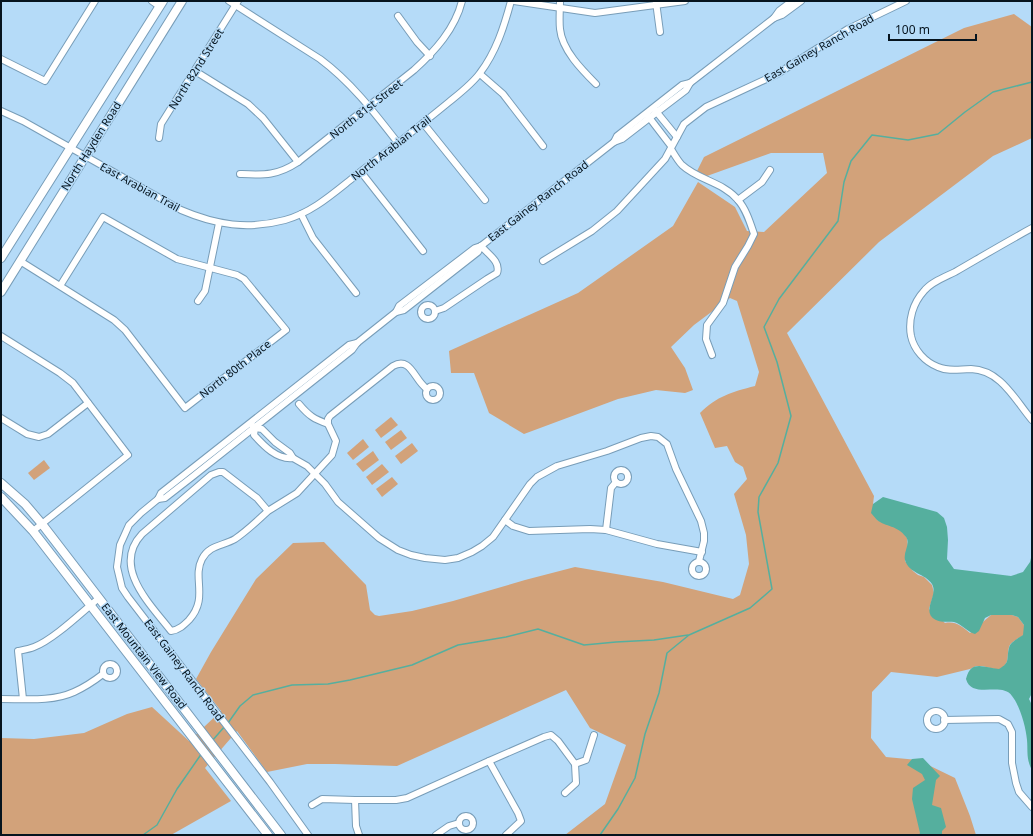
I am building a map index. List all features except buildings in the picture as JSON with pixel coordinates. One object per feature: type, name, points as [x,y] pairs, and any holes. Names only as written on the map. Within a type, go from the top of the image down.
[{"type":"main road","name":"North Hayden Road","points":[[1,292],[182,1]]},
{"type":"main road","name":"North Hayden Road","points":[[1,258],[161,4]]},
{"type":"main road","name":"East Mountain View Road","points":[[1,483],[24,504],[42,524],[199,728],[277,833]]},
{"type":"main road","name":"East Mountain View Road","points":[[1,497],[33,531],[268,835]]},
{"type":"street","points":[[1,59],[45,81],[96,1]]},
{"type":"street","points":[[152,1],[161,4]]},
{"type":"street","points":[[228,1],[237,3],[324,62],[344,78],[369,106],[398,143]]},
{"type":"street","name":"North 81st Street","points":[[240,174],[266,175],[282,170],[298,162],[430,56],[444,39],[455,20],[462,1]]},
{"type":"street","name":"North Arabian Trail","points":[[219,223],[232,225],[260,225],[285,220],[301,214],[321,203],[424,123],[463,91],[480,74],[492,54],[500,36],[511,1]]},
{"type":"street","points":[[514,1],[595,13],[656,3],[685,1]]},
{"type":"street","points":[[560,1],[560,30],[565,44],[585,73],[596,84]]},
{"type":"street","name":"East Gainey Ranch Road","points":[[308,835],[270,782],[212,708],[122,588],[117,567],[120,545],[125,534],[135,519],[158,499],[161,493],[253,426],[348,345],[357,343],[396,312],[404,310],[444,275],[478,252],[481,246],[614,142],[617,136],[648,116],[682,85],[690,83],[774,18],[779,11],[792,1]]},
{"type":"street","name":"East Gainey Ranch Road","points":[[774,18],[782,15],[801,1]]},
{"type":"street","name":"East Gainey Ranch Road","points":[[543,261],[605,222],[665,160],[684,124],[706,107],[777,74],[848,29],[906,1]]},
{"type":"street","name":"North 82nd Street","points":[[159,138],[161,124],[237,3]]},
{"type":"street","points":[[656,3],[660,32]]},
{"type":"street","points":[[398,16],[417,42],[430,56]]},
{"type":"street","points":[[195,70],[248,104],[263,118],[298,162]]},
{"type":"street","points":[[480,74],[503,94],[543,146]]},
{"type":"street","points":[[655,110],[677,137]]},
{"type":"street","name":"East Arabian Trail","points":[[1,111],[23,121],[182,210],[200,218],[219,223]]},
{"type":"street","points":[[648,116],[671,148],[681,165],[706,180],[722,187],[738,200],[749,218],[754,234],[735,267],[723,303],[707,325],[706,339],[712,355]]},
{"type":"street","points":[[424,123],[485,200]]},
{"type":"street","points":[[738,200],[762,182],[770,170]]},
{"type":"street","points":[[361,172],[423,251]]},
{"type":"street","points":[[301,214],[313,238],[356,293]]},
{"type":"street","points":[[20,261],[60,286],[103,217],[177,259],[210,268]]},
{"type":"street","points":[[198,300],[205,291],[219,223]]},
{"type":"street","points":[[1032,228],[925,289],[913,307],[910,320],[910,330],[915,347],[928,361],[947,370],[979,370],[993,376],[1007,388],[1032,420]]},
{"type":"street","name":"East Gainey Ranch Road","points":[[435,310],[444,308],[487,278],[497,273],[497,263],[481,246]]},
{"type":"street","name":"North 80th Place","points":[[60,286],[114,320],[125,330],[185,408],[286,330],[251,285],[244,279],[238,275],[210,268]]},
{"type":"street","points":[[1,336],[60,373],[73,383],[128,455],[33,531]]},
{"type":"street","points":[[300,404],[314,419],[328,424],[328,419],[330,416],[398,363],[404,363],[408,366],[420,384],[427,389]]},
{"type":"street","points":[[1,418],[27,434],[39,437],[48,434],[88,403]]},
{"type":"street","name":"East Gainey Ranch Road","points":[[268,511],[257,498],[223,472],[219,472],[211,475],[138,539],[131,554],[130,564],[132,575],[136,585],[171,631],[183,626],[196,609],[200,595],[199,568],[201,560],[206,552],[212,548],[233,540],[244,533],[268,511],[297,493],[332,455],[336,442],[328,424]]},
{"type":"street","points":[[293,458],[286,459],[269,450],[254,435],[253,426],[262,429],[275,442],[290,453],[293,458],[307,466],[338,502],[378,538],[392,547],[411,555],[434,560],[445,560],[463,556],[482,546],[493,537],[530,484],[546,471],[641,438],[658,436],[667,444],[676,469],[701,521],[704,541],[699,561]]},
{"type":"street","points":[[606,530],[611,488],[616,482]]},
{"type":"street","points":[[505,520],[513,526],[529,531],[590,528],[606,530],[657,544],[702,552]]},
{"type":"street","points":[[23,699],[18,651],[34,647],[41,643],[99,598]]},
{"type":"street","points":[[1,699],[45,699],[74,693],[90,684],[103,674]]},
{"type":"street","points":[[944,720],[999,719],[1008,724],[1012,732],[1012,763],[1016,783],[1019,792],[1032,807]]},
{"type":"street","points":[[312,805],[322,799],[396,800],[407,798],[551,735],[558,741],[575,764],[576,783],[565,793]]},
{"type":"street","points":[[575,764],[586,760],[594,735]]},
{"type":"street","points":[[489,761],[521,821],[506,835]]},
{"type":"street","points":[[355,800],[356,826],[359,835]]},
{"type":"street","points":[[436,835],[449,826],[459,823]]},
{"type":"shaded area","points":[[1014,14],[1032,27],[1032,138],[993,156],[879,242],[787,333],[874,496],[873,504],[877,520],[900,529],[907,538],[908,547],[905,561],[913,571],[924,577],[932,585],[934,593],[929,609],[945,623],[955,623],[970,633],[991,615],[1012,615],[1018,617],[1024,625],[1024,635],[1011,643],[1008,651],[1007,662],[999,670],[976,666],[970,669],[937,677],[891,672],[872,692],[871,738],[886,757],[918,760],[955,778],[976,835],[565,835],[605,804],[626,745],[590,728],[566,690],[397,766],[307,764],[267,772],[237,731],[205,768],[231,801],[171,835],[1,835],[1,738],[34,739],[84,733],[127,714],[152,707],[189,741],[221,711],[196,679],[256,579],[293,543],[324,542],[366,585],[370,610],[375,615],[379,616],[412,611],[453,601],[575,567],[663,582],[733,599],[740,595],[749,564],[746,535],[734,494],[747,479],[743,467],[735,462],[727,446],[715,448],[700,413],[706,407],[725,395],[755,386],[759,372],[737,301],[730,298],[694,325],[671,347],[685,368],[693,390],[685,393],[656,390],[618,399],[524,434],[489,413],[474,373],[451,373],[449,351],[578,293],[673,226],[698,182],[735,207],[747,231],[764,232],[827,173],[823,153],[771,153],[707,176],[697,171],[704,157],[964,28]]},
{"type":"shaded area","points":[[391,417],[398,425],[381,438],[375,430]]},
{"type":"shaded area","points":[[401,430],[407,438],[391,450],[385,442]]},
{"type":"shaded area","points":[[363,439],[369,447],[353,460],[347,453]]},
{"type":"shaded area","points":[[412,443],[418,451],[401,464],[395,456]]},
{"type":"shaded area","points":[[373,451],[379,460],[363,472],[356,464]]},
{"type":"shaded area","points":[[44,460],[50,468],[34,480],[28,473]]},
{"type":"shaded area","points":[[382,464],[389,472],[372,485],[366,477]]},
{"type":"shaded area","points":[[392,477],[398,484],[382,497],[376,489]]},
{"type":"shaded area","points":[[883,497],[937,512],[944,518],[947,527],[948,540],[947,559],[954,569],[1011,576],[1023,572],[1030,562],[1032,554],[1032,693],[1029,699],[1032,705],[1032,770],[1028,759],[1024,723],[1015,700],[1007,692],[1001,690],[981,690],[974,688],[969,685],[966,679],[971,669],[975,667],[983,666],[999,669],[1005,664],[1007,662],[1010,646],[1023,635],[1024,625],[1018,617],[1012,615],[991,615],[985,618],[979,631],[975,634],[969,632],[960,624],[939,621],[932,617],[930,608],[934,588],[929,580],[913,571],[907,565],[905,557],[908,542],[906,537],[899,530],[877,520],[871,513],[873,504]]},
{"type":"shaded area","points":[[923,758],[940,776],[936,780],[932,805],[941,808],[946,827],[942,831],[942,835],[919,835],[920,833],[912,799],[913,788],[925,780],[922,774],[907,765],[912,759]]},
{"type":"waterway","points":[[600,835],[618,809],[635,778],[645,734],[659,693],[667,653],[689,635],[750,608],[772,589],[758,512],[759,497],[778,463],[791,416],[777,362],[764,327],[779,299],[838,221],[844,182],[851,161],[872,135],[908,140],[938,134],[993,92],[1032,82]]},
{"type":"waterway","points":[[228,723],[240,706],[253,695],[292,685],[328,684],[350,680],[412,665],[458,645],[506,637],[538,629],[584,645],[654,640],[688,635]]},
{"type":"waterway","points":[[212,741],[225,726]]},
{"type":"waterway","points":[[143,835],[157,825],[177,789],[202,753]]}]
